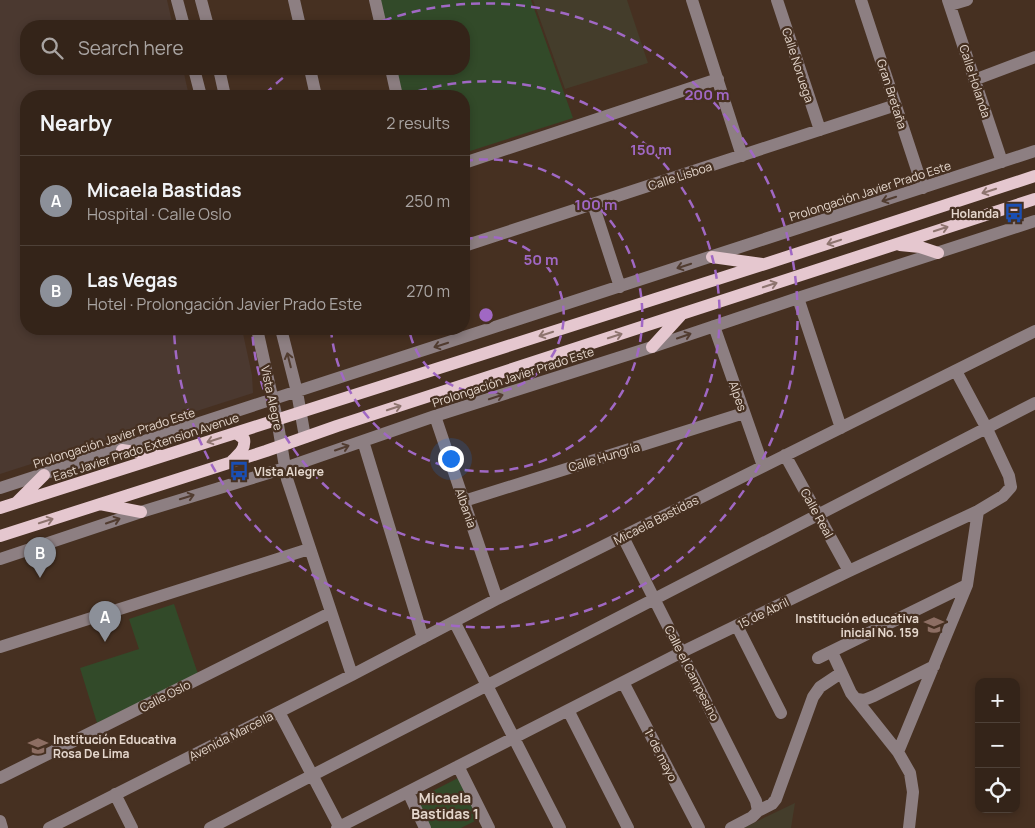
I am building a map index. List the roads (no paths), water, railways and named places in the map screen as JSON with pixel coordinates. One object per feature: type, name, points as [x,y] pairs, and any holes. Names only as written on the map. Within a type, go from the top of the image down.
[{"type":"main road","points":[[301,412],[1035,176]]},
{"type":"main road","name":"Prolongación Javier Prado Este","points":[[282,445],[892,244],[1035,199]]},
{"type":"main road","points":[[892,244],[916,246],[938,253]]},
{"type":"main road","points":[[712,256],[765,264]]},
{"type":"main road","points":[[652,348],[682,314]]},
{"type":"main road","name":"East Javier Prado Extension Avenue","points":[[0,508],[301,412]]},
{"type":"main road","points":[[230,462],[239,454],[244,446],[244,439],[236,433]]},
{"type":"main road","points":[[0,536],[282,445]]},
{"type":"main road","points":[[122,450],[163,456]]},
{"type":"main road","points":[[16,503],[44,475]]},
{"type":"main road","points":[[97,504],[141,512]]},
{"type":"street","points":[[177,0],[182,20]]},
{"type":"street","points":[[201,0],[206,20]]},
{"type":"street","points":[[294,0],[299,20]]},
{"type":"street","points":[[375,0],[380,20]]},
{"type":"street","points":[[692,0],[742,156]]},
{"type":"street","name":"Calle Noruega","points":[[777,0],[820,130]]},
{"type":"street","name":"Gran Bretaña","points":[[861,0],[923,188]]},
{"type":"street","points":[[949,3],[967,0]]},
{"type":"street","name":"Calle Holanda","points":[[949,3],[1002,162]]},
{"type":"street","points":[[974,80],[1035,57]]},
{"type":"street","points":[[196,75],[199,90]]},
{"type":"street","points":[[220,75],[224,90]]},
{"type":"street","points":[[311,75],[315,90]]},
{"type":"street","points":[[392,75],[396,90]]},
{"type":"street","points":[[470,161],[718,79]]},
{"type":"street","name":"Calle Lisboa","points":[[470,244],[896,105]]},
{"type":"street","name":"Prolongación Javier Prado Este","points":[[0,488],[122,450],[1035,152]]},
{"type":"street","points":[[593,204],[620,287]]},
{"type":"street","name":"Prolongación Javier Prado Este","points":[[0,559],[141,512],[285,468],[435,416],[652,348],[798,298],[1035,221]]},
{"type":"street","points":[[798,298],[840,428]]},
{"type":"street","name":"Alpes","points":[[714,326],[763,466]]},
{"type":"street","name":"Micaela Bastidas","points":[[279,712],[454,623],[497,599],[1035,330]]},
{"type":"street","points":[[258,335],[267,347],[274,347],[280,343],[282,335]]},
{"type":"street","name":"Vista Alegre","points":[[258,335],[278,420],[287,480],[330,614],[352,675]]},
{"type":"street","name":"Vista Alegre","points":[[283,335],[306,437]]},
{"type":"street","points":[[956,371],[987,429]]},
{"type":"street","points":[[210,828],[1035,403]]},
{"type":"street","name":"Calle Hungría","points":[[464,501],[744,413]]},
{"type":"street","name":"Albania","points":[[435,416],[497,599]]},
{"type":"street","name":"15 de Abril","points":[[339,828],[682,652],[978,511],[1004,496],[1011,487],[987,429]]},
{"type":"street","points":[[363,441],[424,638]]},
{"type":"street","name":"Calle Real","points":[[785,455],[849,571]]},
{"type":"street","points":[[898,752],[967,585],[978,511]]},
{"type":"street","name":"Calle el Campesino","points":[[623,537],[756,801],[758,810]]},
{"type":"street","points":[[0,647],[309,549]]},
{"type":"street","points":[[818,658],[967,585]]},
{"type":"street","name":"Calle Oslo","points":[[0,778],[330,614]]},
{"type":"street","points":[[454,623],[560,828]]},
{"type":"street","points":[[737,626],[781,713]]},
{"type":"street","points":[[832,652],[851,693],[898,752],[910,774],[913,792],[909,828]]},
{"type":"street","points":[[857,699],[864,700],[874,696],[934,666]]},
{"type":"street","points":[[731,828],[752,817],[758,810],[772,804],[776,799],[812,697],[820,687],[842,673]]},
{"type":"street","name":"1º de mayo","points":[[623,682],[699,828]]},
{"type":"street","points":[[568,710],[628,828]]},
{"type":"street","points":[[279,712],[339,828]]},
{"type":"street","name":"Avenida Marcella","points":[[49,828],[279,712]]},
{"type":"street","points":[[458,766],[489,828]]},
{"type":"street","points":[[408,792],[425,828]]},
{"type":"street","points":[[115,794],[132,828]]},
{"type":"street","points":[[0,821],[2,828]]},
{"type":"place","name":"Holanda","points":[[1014,213]]},
{"type":"place","name":"VIsta Alegre","points":[[239,471]]},
{"type":"place","name":"Las Vegas","points":[[40,578]]},
{"type":"place","name":"Institución educativa inicial No. 159","points":[[934,625]]},
{"type":"place","name":"Micaela Bastidas","points":[[105,642]]},
{"type":"place","name":"Institución Educativa Rosa De Lima","points":[[38,746]]},
{"type":"district","name":"Micaela Bastidas 1","points":[[445,806]]}]
